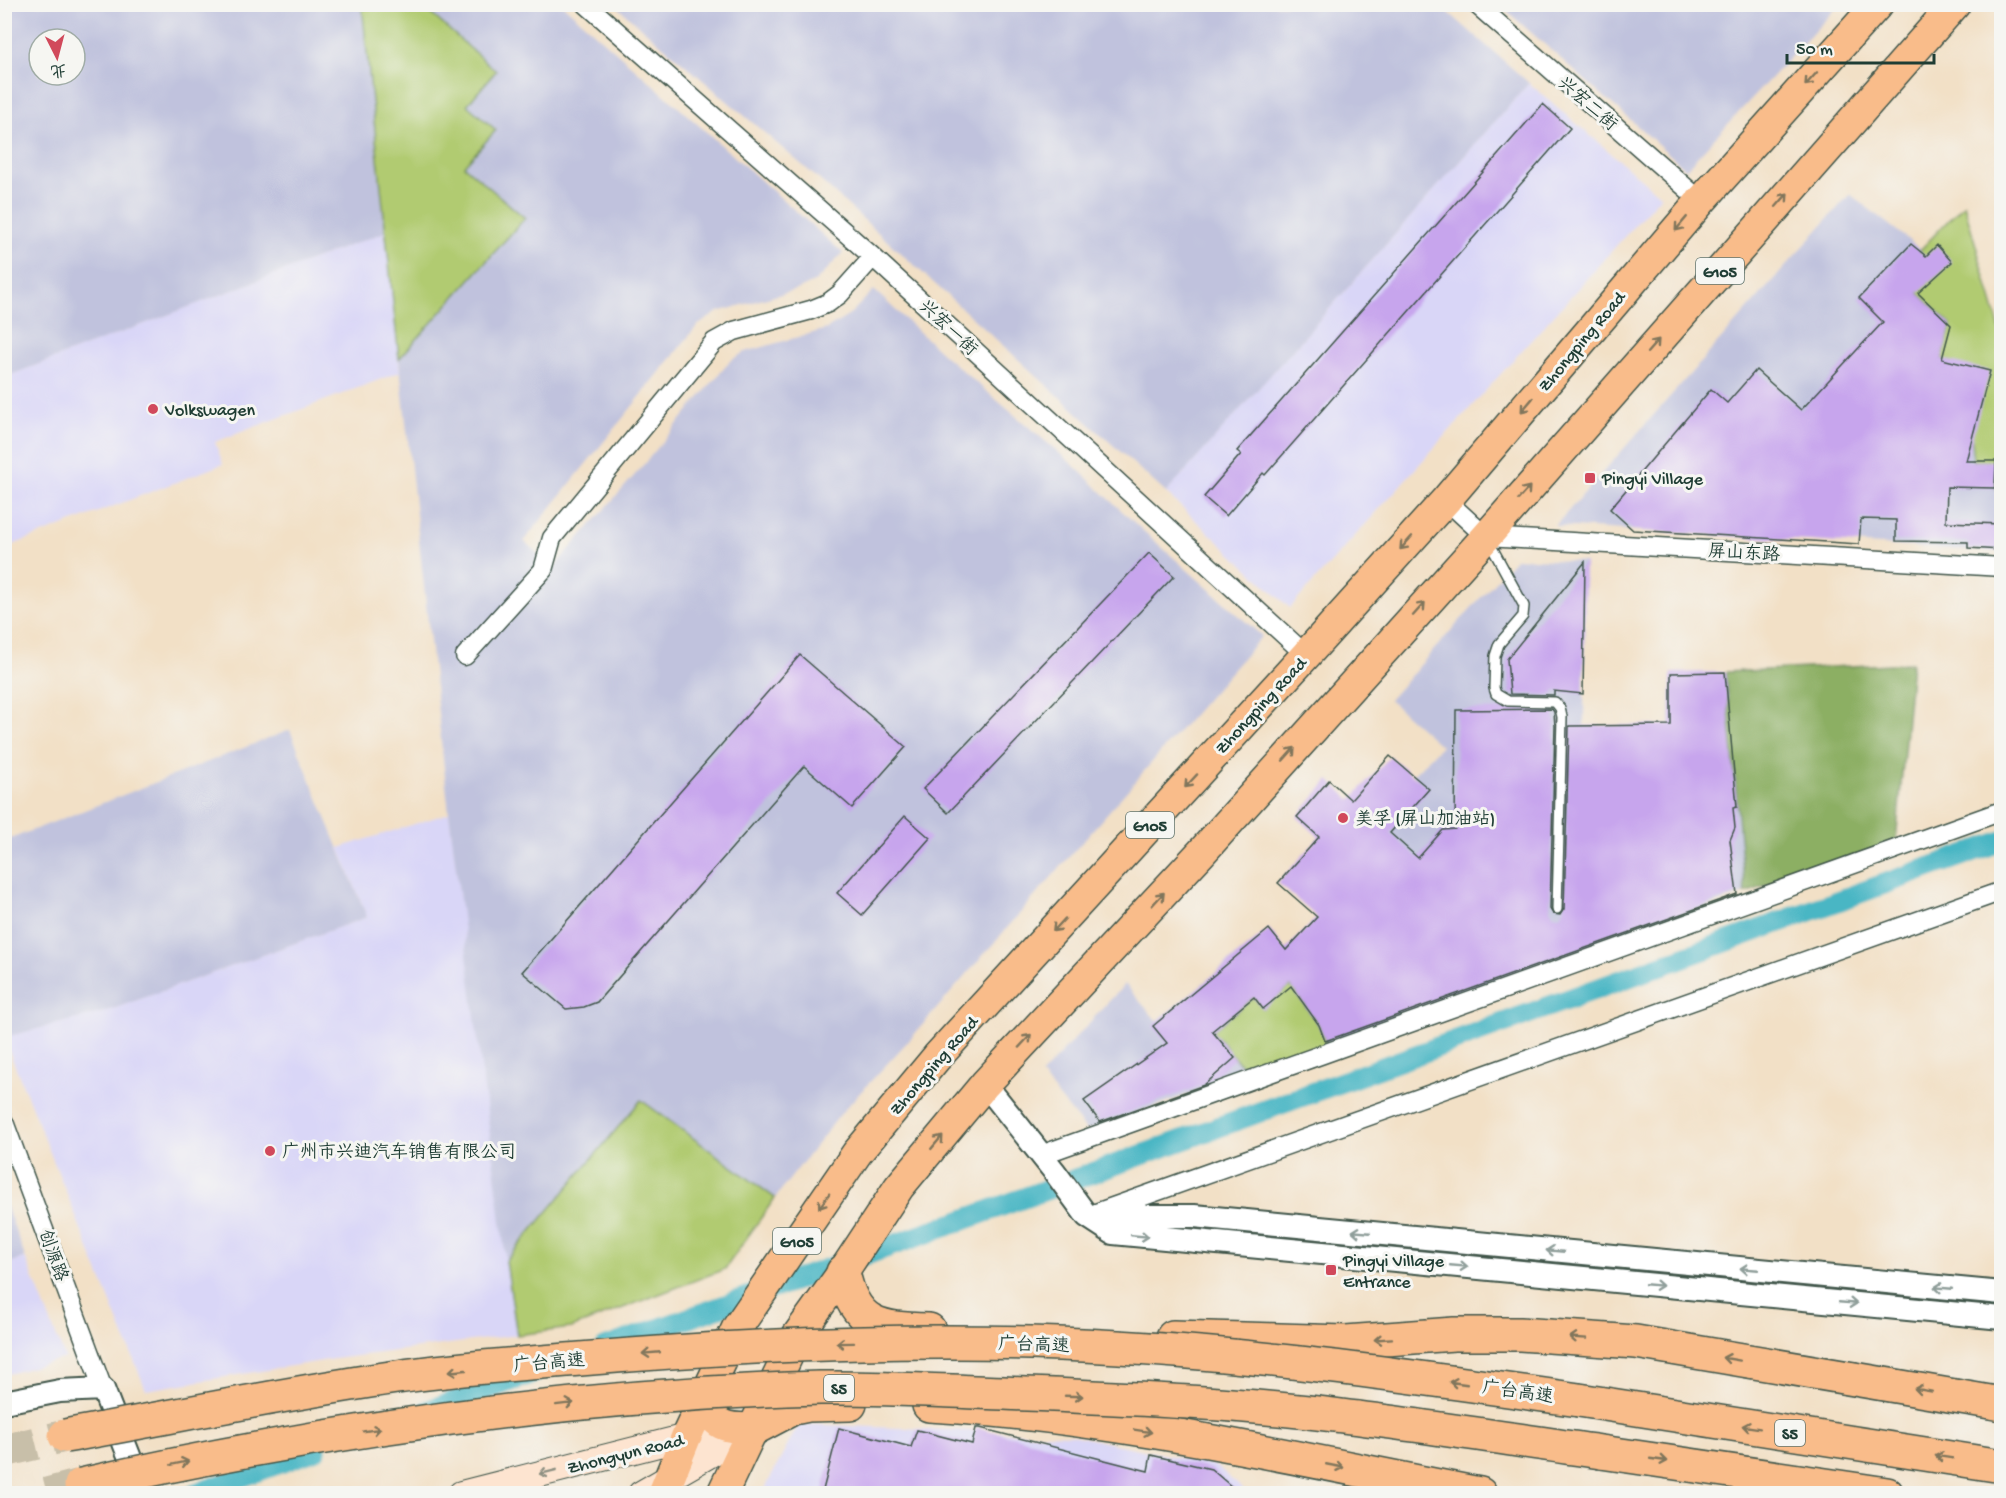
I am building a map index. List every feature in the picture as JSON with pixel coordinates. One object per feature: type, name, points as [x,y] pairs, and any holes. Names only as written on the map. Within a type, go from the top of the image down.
[{"type":"highway","name":"Zhongping Road","points":[[686,1437],[736,1328],[857,1153],[937,1057],[1446,500],[1701,201],[1878,4]]},
{"type":"highway","name":"G105","points":[[722,1494],[797,1336],[843,1272],[899,1187],[985,1084],[1207,847],[1486,537],[1955,4]]},
{"type":"highway","points":[[843,1272],[847,1294],[868,1320],[886,1327],[906,1330],[1346,1342],[1454,1334],[1520,1334],[1636,1342],[2001,1404]]},
{"type":"highway","name":"广台高速","points":[[65,1436],[399,1377],[517,1365],[769,1345],[852,1342],[1032,1343],[1214,1354],[1383,1372],[2001,1466]]},
{"type":"highway","name":"S5","points":[[81,1485],[181,1463],[374,1429],[492,1412],[681,1394],[878,1388],[1112,1398],[1340,1416],[1887,1494]]},
{"type":"highway","points":[[706,1396],[710,1413],[716,1421],[724,1427],[734,1429],[755,1428],[793,1408],[808,1405],[907,1404],[975,1408],[1062,1418],[1241,1447],[1480,1494]]},
{"type":"highway","name":"G105","points":[[665,1486],[686,1437]]},
{"type":"main road","name":"Zhongyun Road","points":[[461,1494],[686,1437],[755,1428]]},
{"type":"main road","points":[[641,1494],[665,1486],[755,1428]]},
{"type":"street","name":"兴宏一街","points":[[586,4],[873,257],[1306,655]]},
{"type":"street","name":"兴宏二街","points":[[1476,4],[1701,201]]},
{"type":"street","points":[[465,656],[543,570],[552,538],[714,342],[734,330],[811,310],[828,303],[840,294],[873,257]]},
{"type":"street","points":[[1446,500],[1486,537]]},
{"type":"street","name":"屏山东路","points":[[1486,537],[2001,567]]},
{"type":"street","points":[[1048,1163],[2001,811]]},
{"type":"street","points":[[1087,1216],[2001,891]]},
{"type":"street","points":[[985,1084],[1087,1216],[1113,1233],[2001,1318]]},
{"type":"street","name":"创源路","points":[[4,1122],[103,1389]]},
{"type":"street","points":[[1087,1216],[1194,1216],[2001,1293]]},
{"type":"street","points":[[4,1402],[60,1391],[103,1389],[144,1494]]},
{"type":"lane","points":[[1486,537],[1524,606],[1523,616],[1500,644],[1495,656],[1494,688],[1496,694],[1508,701],[1555,702],[1560,708],[1562,717],[1557,909]]},
{"type":"shaded area","points":[[4,5],[362,5],[385,232],[5,377]]},
{"type":"shaded area","points":[[421,5],[563,5],[843,253],[816,281],[799,289],[718,312],[697,326],[524,541],[553,568],[731,360],[745,352],[827,329],[848,316],[874,290],[945,356],[1071,463],[1262,636],[912,1037],[843,1111],[775,1198],[641,1100],[506,1261],[449,813],[399,359],[525,218],[464,166],[495,130],[467,105],[496,71]]},
{"type":"shaded area","points":[[615,5],[1440,5],[1529,83],[1166,493],[822,182]]},
{"type":"shaded area","points":[[1500,5],[1839,5],[1686,169]]},
{"type":"shaded area","points":[[1529,83],[1661,196],[1290,608],[1166,493]]},
{"type":"shaded area","points":[[1850,194],[1920,249],[1964,204],[2001,333],[2001,552],[1555,526]]},
{"type":"shaded area","name":"Volkswagen","points":[[385,232],[400,372],[215,442],[223,464],[5,548],[5,377]]},
{"type":"shaded area","points":[[1516,558],[1585,562],[1584,726],[1670,725],[1671,673],[1725,672],[1745,893],[1087,1131],[1041,1075],[1125,984],[1157,1021],[1269,929],[1286,950],[1317,917],[1428,789],[1413,775],[1441,746],[1389,700]]},
{"type":"shaded area","points":[[290,730],[367,917],[104,1012],[5,1037],[5,841]]},
{"type":"shaded area","name":"广州市兴迪汽车销售有限公司","points":[[449,813],[517,1335],[334,1359],[146,1390],[4,1037],[104,1012],[367,917],[339,848]]},
{"type":"shaded area","points":[[5,1202],[25,1257],[4,1265]]},
{"type":"shaded area","points":[[25,1257],[65,1358],[5,1375],[5,1265]]},
{"type":"shaded area","points":[[799,1424],[1072,1435],[1214,1465],[1248,1493],[762,1494]]},
{"type":"green space","points":[[362,5],[421,5],[496,71],[467,105],[496,130],[464,166],[525,218],[399,359]]},
{"type":"green space","points":[[1964,204],[2001,333],[2001,488],[1995,488],[1996,462],[1974,461],[1972,440],[1942,359],[1951,325],[1918,293],[1920,250]]},
{"type":"green space","points":[[1912,663],[1896,842],[1745,893],[1725,672]]},
{"type":"green space","points":[[1291,986],[1319,1025],[1327,1045],[1248,1073],[1212,1031],[1254,997],[1263,1008]]},
{"type":"green space","points":[[641,1100],[775,1198],[725,1269],[571,1328],[517,1335],[506,1261]]},
{"type":"building","points":[[1543,104],[1570,128],[1265,475],[1263,473],[1226,516],[1204,497],[1241,454],[1237,451]]},
{"type":"building","points":[[1911,244],[1926,256],[1937,245],[1952,262],[1918,293],[1951,325],[1942,359],[1990,371],[1966,461],[1996,461],[1995,488],[1947,487],[1946,522],[2001,524],[2001,550],[1968,548],[1968,542],[1896,541],[1896,520],[1861,519],[1859,544],[1633,530],[1610,509],[1711,389],[1727,403],[1756,370],[1801,410],[1883,322],[1859,298]]},
{"type":"building","points":[[1149,553],[1174,576],[948,813],[923,789]]},
{"type":"building","points":[[1585,562],[1583,694],[1554,691],[1554,695],[1510,694],[1507,659]]},
{"type":"building","points":[[800,655],[906,747],[852,808],[804,766],[597,1002],[584,1007],[566,1009],[522,972]]},
{"type":"building","points":[[1725,672],[1737,807],[1733,808],[1735,828],[1730,840],[1737,894],[1325,1041],[1319,1025],[1291,986],[1263,1009],[1254,997],[1212,1031],[1235,1058],[1204,1085],[1100,1122],[1084,1101],[1167,1043],[1153,1026],[1269,929],[1286,950],[1317,917],[1278,883],[1319,837],[1297,817],[1329,780],[1351,800],[1390,756],[1429,789],[1390,833],[1418,858],[1443,830],[1455,829],[1456,710],[1552,709],[1555,726],[1550,909],[1553,914],[1560,915],[1564,909],[1569,726],[1671,725],[1671,673]]},
{"type":"building","points":[[905,816],[930,838],[862,915],[837,893]]},
{"type":"building","points":[[839,1428],[911,1447],[917,1430],[972,1444],[976,1428],[980,1428],[1148,1471],[1151,1455],[1211,1469],[1240,1494],[822,1494]]},
{"type":"waterway","points":[[605,1348],[958,1222],[2002,841]]},
{"type":"waterway","points":[[427,1411],[536,1372]]},
{"type":"waterway","points":[[195,1494],[316,1450]]},
{"type":"tunnel","points":[[4,1451],[65,1436]]},
{"type":"tunnel","points":[[47,1494],[81,1485]]},
{"type":"place","name":"Volkswagen","points":[[153,409]]},
{"type":"place","name":"Pingyi Village","points":[[1590,478]]},
{"type":"place","name":"美孚 (屏山加油站)","points":[[1343,818]]},
{"type":"place","name":"广州市兴迪汽车销售有限公司","points":[[270,1151]]},
{"type":"place","name":"Pingyi Village Entrance","points":[[1331,1270]]}]
